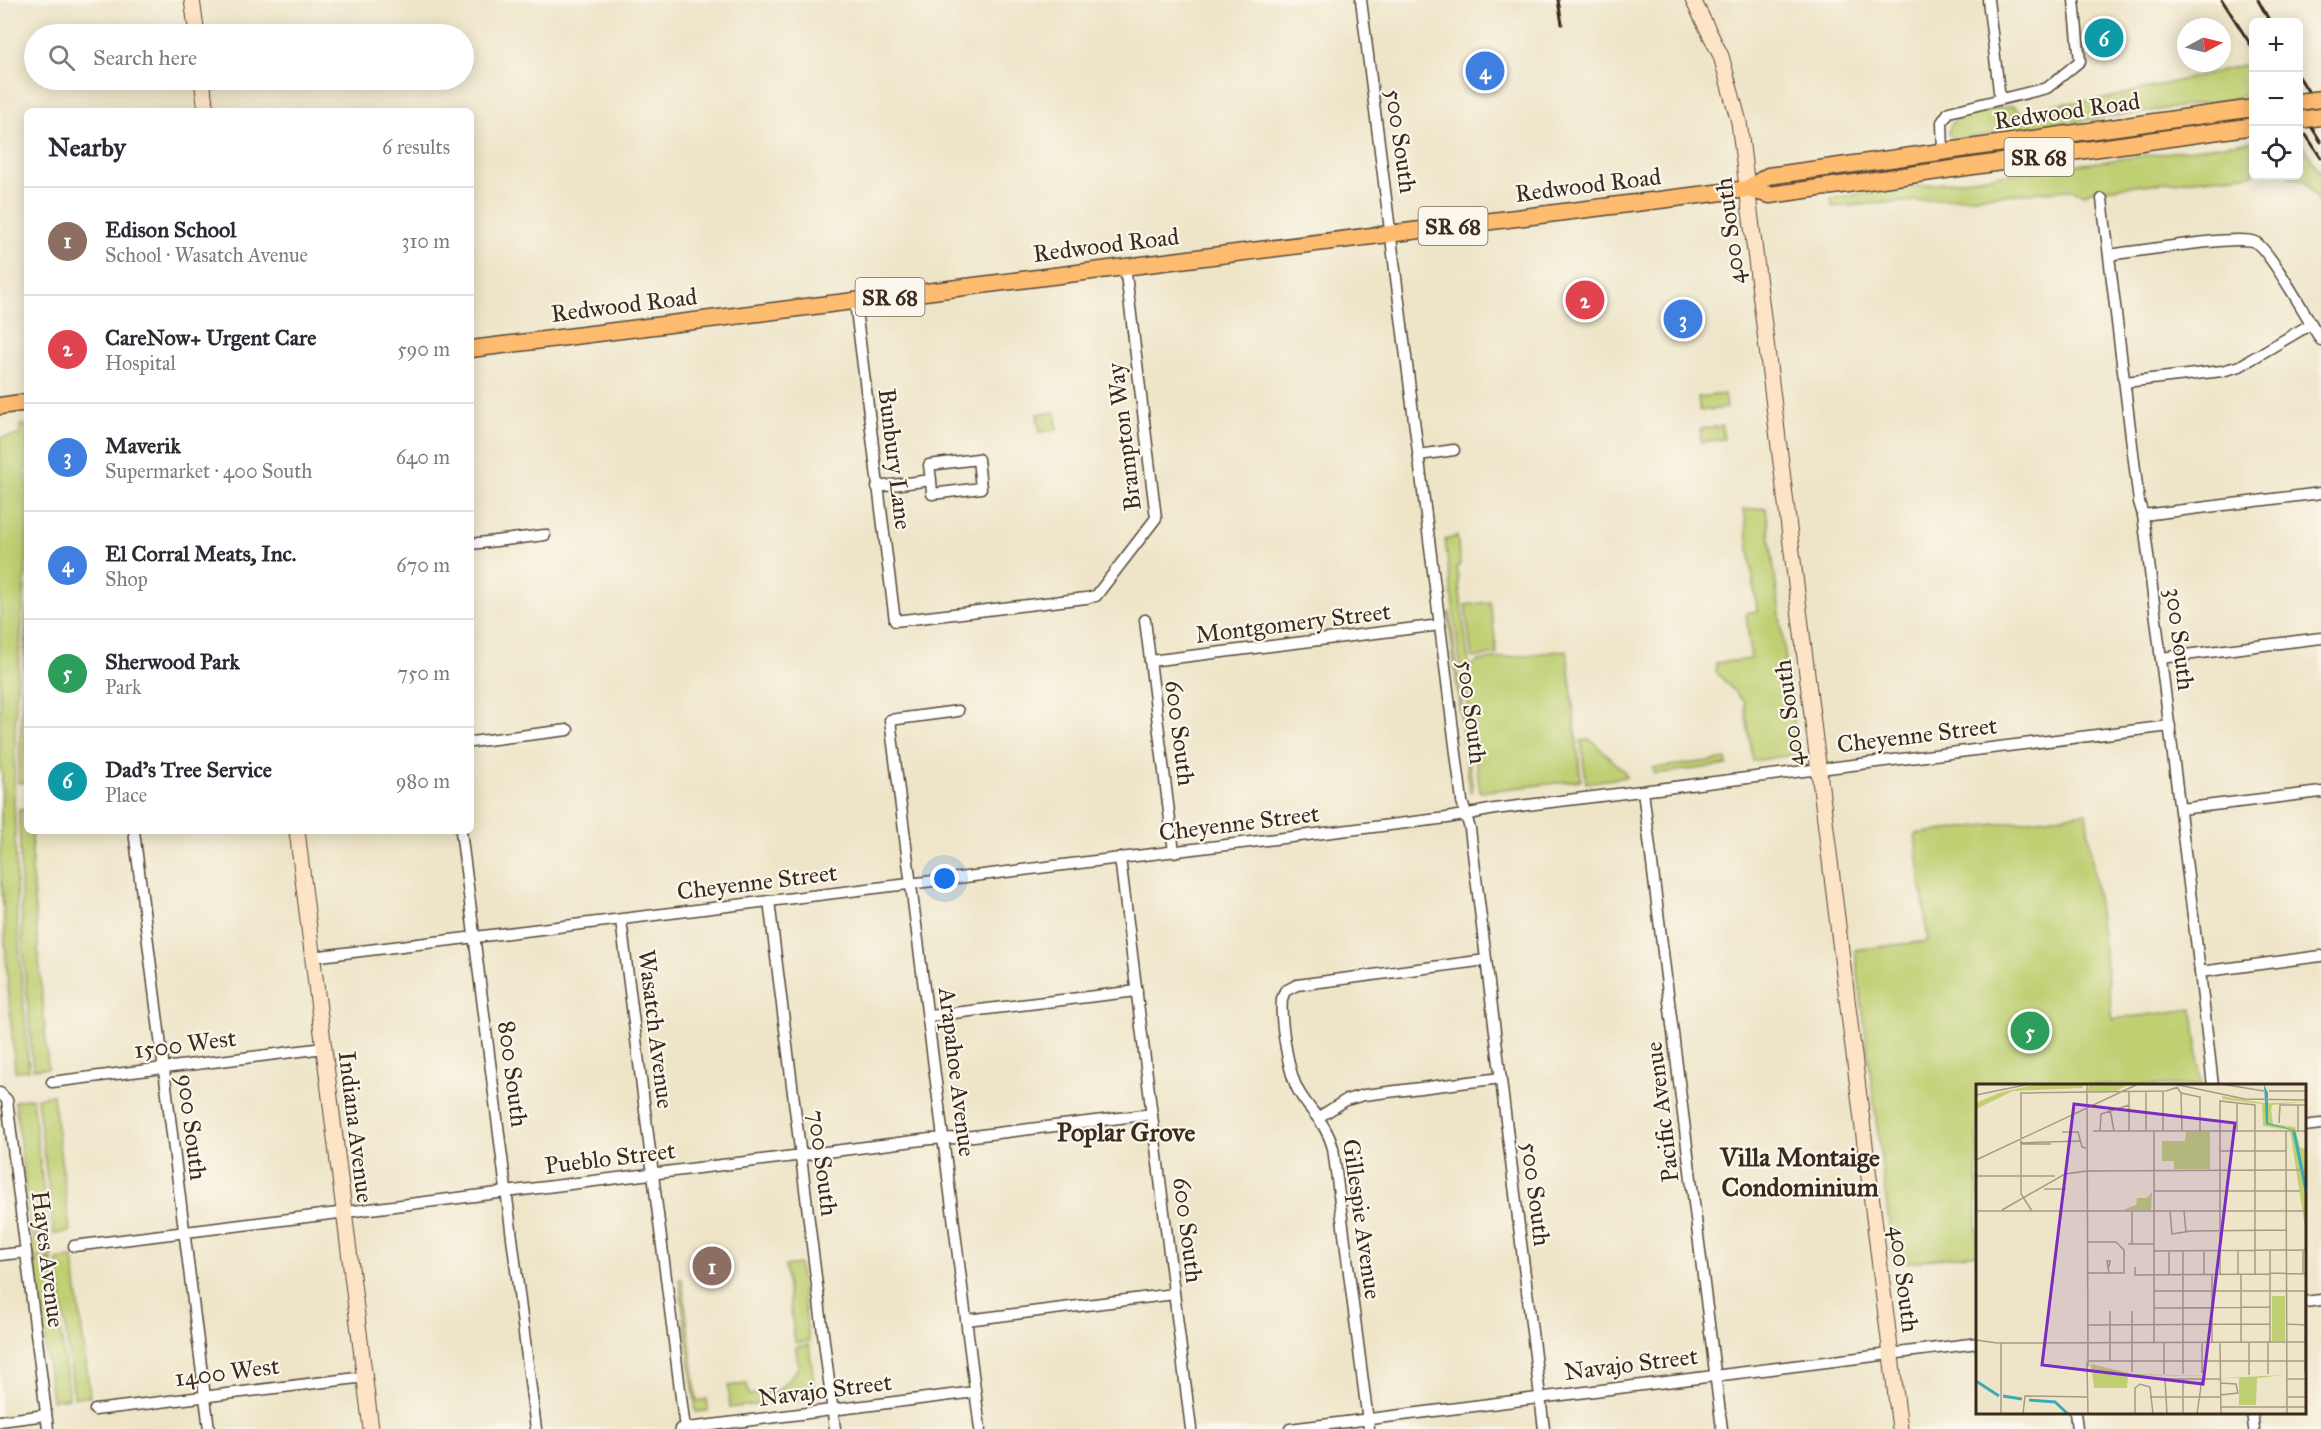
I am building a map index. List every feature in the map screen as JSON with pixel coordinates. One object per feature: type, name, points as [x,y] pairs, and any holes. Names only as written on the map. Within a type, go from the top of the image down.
[{"type":"main road","points":[[192,0],[196,24]]},
{"type":"main road","name":"400 South","points":[[1693,0],[1715,41],[1732,89],[1739,122],[1900,1429]]},
{"type":"main road","points":[[203,90],[206,108]]},
{"type":"main road","points":[[2303,101],[2321,99]]},
{"type":"main road","name":"Redwood Road","points":[[1747,189],[1768,176],[2249,108]]},
{"type":"main road","points":[[2303,119],[2321,117]]},
{"type":"main road","name":"Redwood Road","points":[[474,350],[765,311],[855,302],[1747,189],[1770,195],[2249,127]]},
{"type":"main road","points":[[0,406],[24,402]]},
{"type":"main road","name":"Indiana Avenue","points":[[297,834],[371,1429]]},
{"type":"street","name":"500 South","points":[[1361,0],[1440,626],[1465,813],[1470,829],[1544,1429]]},
{"type":"street","points":[[1988,0],[2000,99]]},
{"type":"street","points":[[1943,153],[1942,122],[1949,112],[2022,96],[2047,88],[2080,61],[2074,0]]},
{"type":"street","name":"300 South","points":[[2102,199],[2139,502],[2143,515],[2170,726],[2212,1084]]},
{"type":"street","points":[[2109,255],[2229,240],[2254,242],[2267,254],[2321,340]]},
{"type":"street","name":"Brampton Way","points":[[895,621],[1096,596],[1156,518],[1125,267]]},
{"type":"street","name":"Bunbury Lane","points":[[855,302],[895,621]]},
{"type":"street","points":[[2124,382],[2222,371],[2240,366],[2311,324]]},
{"type":"street","points":[[1419,455],[1454,450]]},
{"type":"street","points":[[978,459],[981,488],[932,494],[931,480],[929,465],[978,459]]},
{"type":"street","points":[[877,487],[931,480]]},
{"type":"street","points":[[2143,515],[2321,493]]},
{"type":"street","points":[[474,544],[545,535]]},
{"type":"street","name":"600 South","points":[[1145,620],[1174,852]]},
{"type":"street","name":"Montgomery Street","points":[[1150,661],[1440,626]]},
{"type":"street","points":[[2161,658],[2321,638]]},
{"type":"street","name":"Arapahoe Avenue","points":[[958,711],[890,720],[980,1429]]},
{"type":"street","name":"Cheyenne Street","points":[[312,957],[1174,852],[1447,818],[1465,813],[2170,726]]},
{"type":"street","points":[[474,742],[568,730]]},
{"type":"street","name":"Pacific Avenue","points":[[1643,791],[1722,1429]]},
{"type":"street","points":[[2180,809],[2321,792]]},
{"type":"street","name":"900 South","points":[[134,834],[209,1429]]},
{"type":"street","name":"800 South","points":[[461,834],[536,1429]]},
{"type":"street","name":"600 South","points":[[1120,858],[1191,1429]]},
{"type":"street","name":"700 South","points":[[769,901],[834,1429]]},
{"type":"street","name":"Wasatch Avenue","points":[[621,920],[685,1429]]},
{"type":"street","points":[[2200,972],[2321,956]]},
{"type":"street","name":"Gillespie Avenue","points":[[1368,1424],[1334,1154],[1330,1135],[1319,1117],[1299,1093],[1292,1074],[1281,1003],[1286,991],[1297,985],[1486,960]]},
{"type":"street","points":[[928,1016],[1137,991]]},
{"type":"street","name":"1500 West","points":[[51,1082],[324,1048]]},
{"type":"street","points":[[1319,1117],[1346,1100],[1364,1095],[1501,1078]]},
{"type":"street","name":"Hayes Avenue","points":[[2,1094],[7,1100],[48,1429]]},
{"type":"street","name":"Pueblo Street","points":[[74,1246],[801,1155],[1152,1114]]},
{"type":"street","points":[[2306,1126],[2321,1124]]},
{"type":"street","points":[[0,1255],[26,1252]]},
{"type":"street","points":[[966,1320],[1174,1294]]},
{"type":"street","points":[[2306,1302],[2321,1300]]},
{"type":"street","name":"Navajo Street","points":[[1290,1429],[1368,1424],[1540,1397],[1976,1343]]},
{"type":"street","name":"1400 West","points":[[95,1410],[364,1377]]},
{"type":"street","name":"Navajo Street","points":[[680,1429],[975,1392]]},
{"type":"street","points":[[2075,1414],[2077,1429]]},
{"type":"street","points":[[2252,1414],[2254,1429]]},
{"type":"street","points":[[0,1421],[46,1415]]},
{"type":"green space","points":[[2249,63],[2249,94],[2234,99],[1955,139],[1949,135],[1950,126],[1955,120],[1973,112],[2013,106],[2021,113],[2058,104],[2104,99],[2214,72],[2231,72],[2231,68]]},
{"type":"green space","points":[[2249,142],[2249,174],[2093,190],[2085,194],[2071,190],[1832,207],[1831,198]]},
{"type":"green space","points":[[2303,146],[2321,174],[2321,206],[2305,181],[2302,180]]},
{"type":"green space","points":[[1725,394],[1727,408],[1700,411],[1698,397]]},
{"type":"green space","points":[[1055,412],[1057,430],[1040,432],[1037,414]]},
{"type":"green space","points":[[20,425],[24,425],[24,596],[16,697],[14,793],[17,919],[29,1070],[15,1071],[0,857],[2,775],[0,766],[0,438],[20,435]]},
{"type":"green space","points":[[1722,426],[1724,439],[1701,442],[1700,429]]},
{"type":"green space","points":[[1766,508],[1798,754],[1753,761],[1744,702],[1716,672],[1716,663],[1751,659],[1746,613],[1757,611],[1744,509]]},
{"type":"green space","points":[[1457,536],[1460,564],[1457,569],[1469,665],[1461,670],[1445,540]]},
{"type":"green space","points":[[1490,602],[1497,654],[1472,658],[1465,605]]},
{"type":"green space","points":[[1450,612],[1473,791],[1470,792],[1448,614]]},
{"type":"green space","points":[[1567,650],[1581,780],[1480,792],[1464,672],[1478,661]]},
{"type":"green space","points":[[24,665],[24,782],[18,783]]},
{"type":"green space","points":[[1590,739],[1623,770],[1627,777],[1586,783],[1581,741]]},
{"type":"green space","points":[[1726,759],[1727,765],[1654,774],[1653,768]]},
{"type":"green space","points":[[24,809],[24,834],[32,834],[32,874],[48,1068],[33,1069],[22,936],[19,810]]},
{"type":"green space","points":[[2086,813],[2113,1019],[2193,1009],[2201,1084],[1976,1084],[1976,1254],[1894,1264],[1855,950],[1928,941],[1915,834]]},
{"type":"green space","points":[[53,1095],[70,1232],[54,1234],[37,1098]]},
{"type":"green space","points":[[32,1098],[49,1235],[31,1235],[15,1101]]},
{"type":"green space","points":[[49,1236],[52,1259],[34,1259],[32,1238]]},
{"type":"green space","points":[[73,1258],[90,1396],[74,1397],[57,1260]]},
{"type":"green space","points":[[52,1261],[69,1398],[54,1400],[52,1400],[35,1262]]},
{"type":"green space","points":[[799,1264],[809,1341],[795,1343],[785,1266]]},
{"type":"green space","points":[[679,1279],[682,1279],[697,1401],[707,1399],[708,1411],[696,1412]]},
{"type":"green space","points":[[809,1345],[816,1397],[730,1408],[728,1386],[747,1384],[749,1395],[778,1391],[798,1368],[796,1347]]},
{"type":"railway","points":[[1558,0],[1562,24]]},
{"type":"railway","points":[[2222,0],[2249,42]]},
{"type":"railway","points":[[2258,0],[2268,18]]},
{"type":"railway","points":[[2303,83],[2321,112]]},
{"type":"railway","points":[[2303,114],[2321,142]]},
{"type":"railway","points":[[2306,135],[2321,158]]},
{"type":"place","name":"Dad's Tree Service","points":[[2104,38]]},
{"type":"place","name":"El Corral Meats, Inc.","points":[[1485,71]]},
{"type":"place","name":"CareNow+ Urgent Care","points":[[1585,300]]},
{"type":"place","name":"Maverik","points":[[1683,319]]},
{"type":"place","name":"Sherwood Park","points":[[2030,1031]]},
{"type":"place","name":"Edison School","points":[[712,1266]]},
{"type":"district","name":"Poplar Grove","points":[[1126,1132]]},
{"type":"district","name":"Villa Montaige Condominium","points":[[1800,1172]]}]
